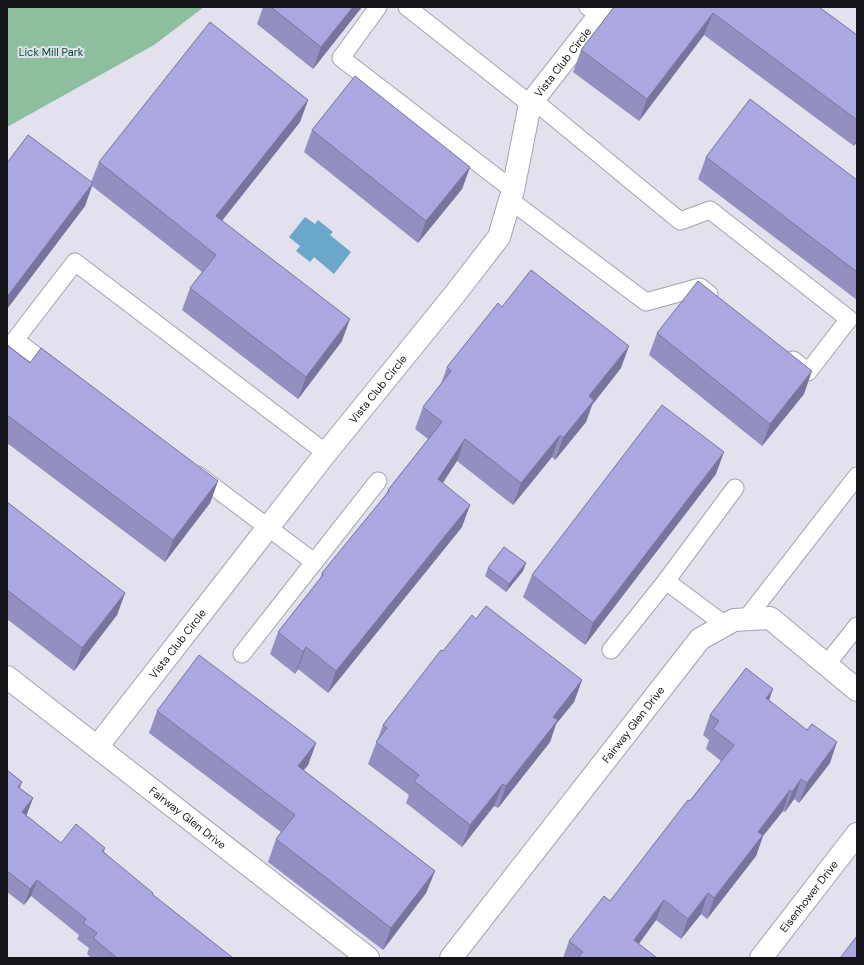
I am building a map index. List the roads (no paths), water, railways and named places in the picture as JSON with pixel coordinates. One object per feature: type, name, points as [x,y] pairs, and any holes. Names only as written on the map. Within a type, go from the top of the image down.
[{"type":"street","name":"Vista Club Circle","points":[[97,747],[326,453],[500,237],[511,195],[531,102],[598,10]]},
{"type":"street","name":"Fairway Glen Drive","points":[[451,958],[700,640],[734,620],[770,618],[857,690]]},
{"type":"street","name":"Fairway Glen Drive","points":[[7,677],[368,958]]},
{"type":"street","name":"Eisenhower Drive","points":[[761,958],[857,834]]},
{"type":"lane","points":[[378,7],[341,58],[646,302],[700,287],[724,306]]},
{"type":"lane","points":[[407,7],[531,102],[680,221],[710,210],[849,319],[808,372],[778,349]]},
{"type":"lane","points":[[67,378],[15,340],[75,262],[326,453]]},
{"type":"lane","points":[[186,466],[314,562]]},
{"type":"lane","points":[[746,619],[857,476]]},
{"type":"lane","points":[[242,654],[378,481]]},
{"type":"lane","points":[[611,650],[666,581],[735,488]]},
{"type":"lane","points":[[666,581],[725,625]]},
{"type":"lane","points":[[826,665],[857,626]]},
{"type":"water","points":[[305,217],[315,224],[318,220],[333,232],[330,235],[351,252],[334,274],[314,257],[310,262],[296,251],[300,246],[289,237]]},
{"type":"park label","name":"Lick Mill Park","points":[[51,52]]}]
